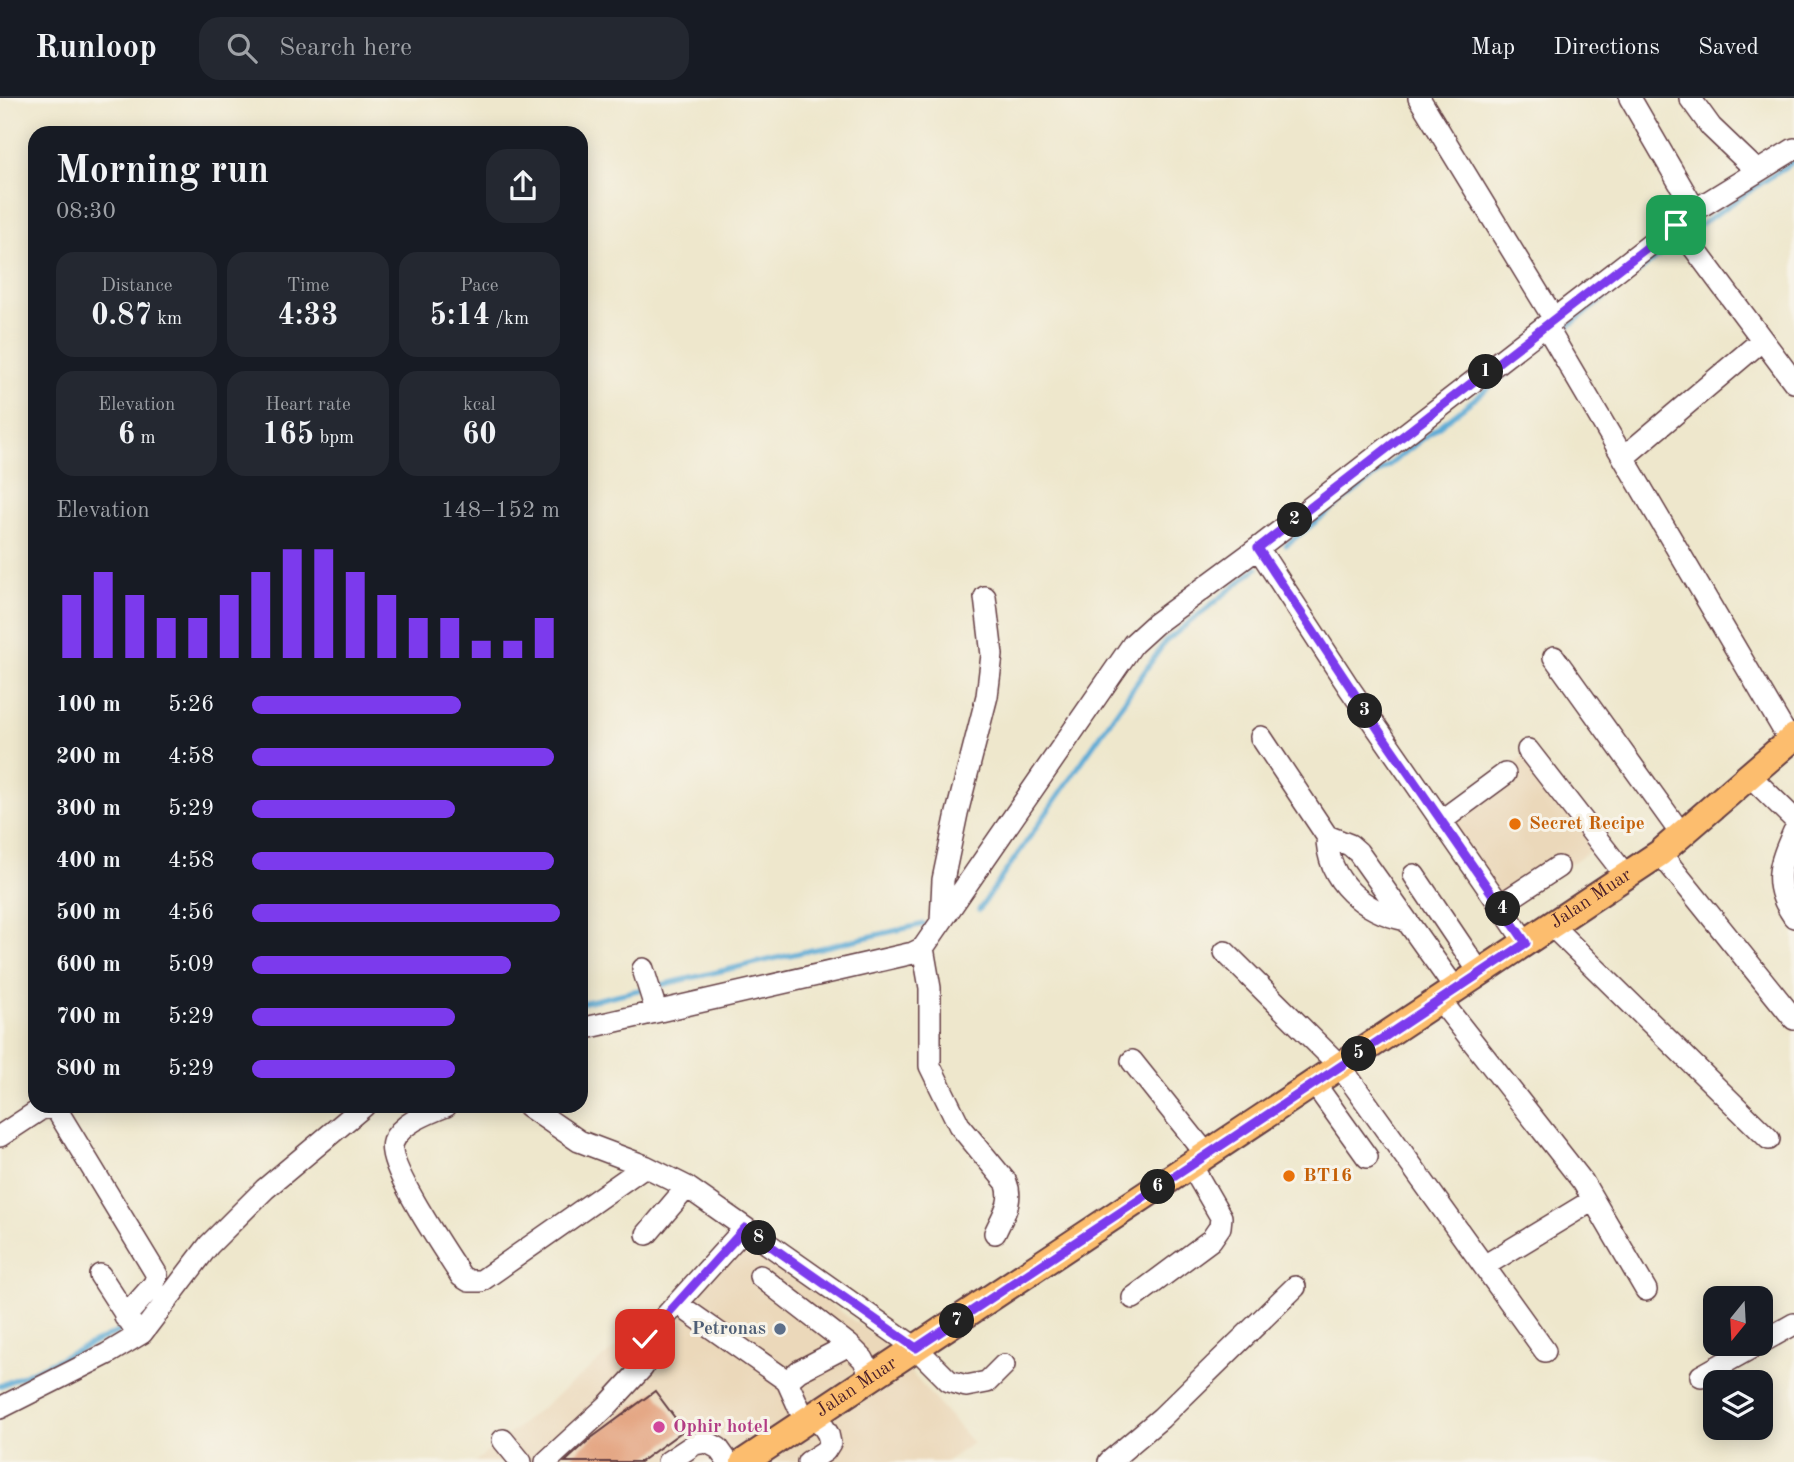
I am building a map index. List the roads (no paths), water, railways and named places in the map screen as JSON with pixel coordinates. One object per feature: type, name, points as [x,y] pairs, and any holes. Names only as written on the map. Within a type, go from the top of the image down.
[{"type":"main road","name":"Jalan Muar","points":[[744,1462],[1660,853],[1792,739]]},
{"type":"street","points":[[1419,98],[1624,457],[1792,739]]},
{"type":"street","points":[[1630,98],[1695,210]]},
{"type":"street","points":[[1690,98],[1710,127],[1757,171]]},
{"type":"street","points":[[588,1027],[657,1009],[913,953],[923,948],[1133,644],[1155,624],[1684,234],[1695,210],[1794,149]]},
{"type":"street","points":[[1684,234],[1794,382]]},
{"type":"street","points":[[1624,457],[1762,341]]},
{"type":"street","points":[[1258,548],[1357,699],[1526,943]]},
{"type":"street","points":[[941,921],[943,880],[987,696],[992,655],[985,597]]},
{"type":"street","points":[[1554,657],[1682,835]]},
{"type":"street","points":[[1261,737],[1327,836],[1332,863],[1343,885],[1367,907],[1387,916],[1406,920]]},
{"type":"street","points":[[1528,750],[1626,876]]},
{"type":"street","points":[[1441,821],[1505,774]]},
{"type":"street","points":[[1751,776],[1794,819]]},
{"type":"street","points":[[1794,831],[1784,855],[1779,880],[1782,901],[1794,917]]},
{"type":"street","points":[[1327,836],[1350,845],[1358,852],[1406,920],[1448,995],[1583,1182],[1646,1290]]},
{"type":"street","points":[[1660,853],[1794,1019]]},
{"type":"street","points":[[1500,905],[1558,867]]},
{"type":"street","points":[[1414,875],[1480,973]]},
{"type":"street","points":[[1551,925],[1769,1139]]},
{"type":"street","points":[[923,948],[930,988],[930,1066],[959,1125],[1006,1181],[1010,1190],[1009,1204],[995,1233]]},
{"type":"street","points":[[1225,951],[1340,1066],[1545,1351]]},
{"type":"street","points":[[646,977],[657,1009]]},
{"type":"street","points":[[1132,1061],[1199,1160],[1221,1217],[1220,1227],[1212,1240],[1133,1298]]},
{"type":"street","points":[[1314,1083],[1367,1157]]},
{"type":"street","points":[[0,1136],[35,1113]]},
{"type":"street","points":[[59,1113],[157,1275],[133,1325]]},
{"type":"street","points":[[0,1408],[107,1354],[265,1189],[356,1113]]},
{"type":"street","points":[[430,1113],[400,1130],[392,1144],[393,1156],[418,1210],[461,1276],[469,1281],[481,1281],[645,1166]]},
{"type":"street","points":[[538,1113],[579,1141],[645,1166],[687,1187],[916,1348],[949,1381],[966,1386],[987,1382],[1004,1365]]},
{"type":"street","points":[[648,1234],[687,1187]]},
{"type":"street","points":[[1484,1266],[1593,1200]]},
{"type":"street","points":[[645,1339],[745,1228]]},
{"type":"street","points":[[100,1275],[133,1325]]},
{"type":"street","points":[[760,1276],[849,1345],[863,1359],[872,1377]]},
{"type":"street","points":[[1109,1462],[1161,1418],[1296,1287]]},
{"type":"street","points":[[689,1312],[787,1381],[811,1418],[828,1434],[830,1443],[825,1451],[808,1462]]},
{"type":"street","points":[[1773,1335],[1794,1324]]},
{"type":"street","points":[[787,1381],[799,1371],[849,1345]]},
{"type":"street","points":[[1701,1376],[1736,1356]]},
{"type":"street","points":[[546,1462],[607,1406],[643,1367]]},
{"type":"street","points":[[503,1440],[522,1462]]},
{"type":"street","points":[[668,1462],[695,1444],[707,1442],[718,1448],[728,1462]]},
{"type":"waterway","points":[[1690,232],[1794,161]]},
{"type":"waterway","points":[[1557,335],[1682,238]]},
{"type":"waterway","points":[[1286,545],[1549,341]]},
{"type":"waterway","points":[[979,910],[1165,642],[1257,568]]},
{"type":"waterway","points":[[652,987],[924,924]]},
{"type":"waterway","points":[[588,1001],[643,989]]},
{"type":"waterway","points":[[0,1386],[128,1327]]},
{"type":"place","name":"Secret Recipe","points":[[1515,824]]},
{"type":"place","name":"BT16","points":[[1289,1176]]},
{"type":"place","name":"Petronas","points":[[780,1329]]},
{"type":"place","name":"Ophir hotel","points":[[659,1427]]}]
